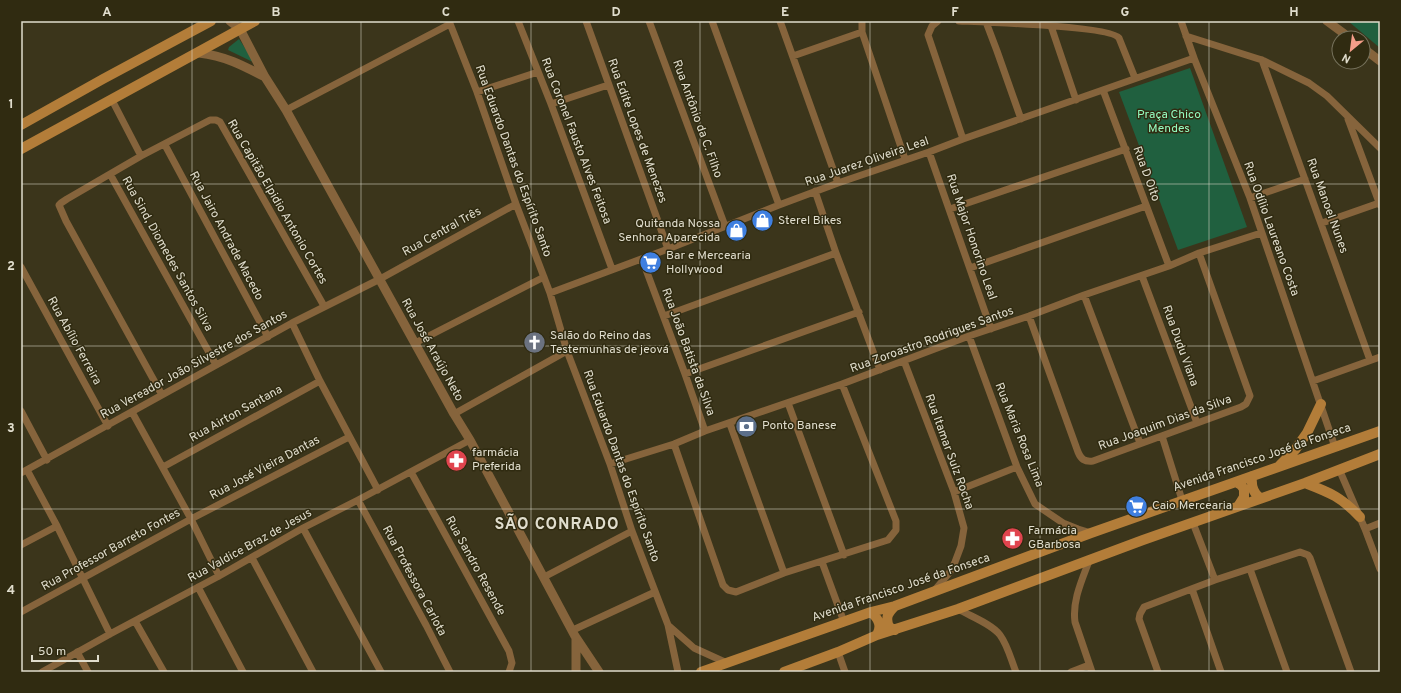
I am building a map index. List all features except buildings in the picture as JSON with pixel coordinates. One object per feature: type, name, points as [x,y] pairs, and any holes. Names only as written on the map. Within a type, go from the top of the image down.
[{"type":"main road","points":[[21,125],[211,21]]},
{"type":"main road","points":[[21,149],[255,21]]},
{"type":"main road","points":[[1277,468],[1299,445],[1321,404]]},
{"type":"main road","name":"Avenida Francisco José da Fonseca","points":[[701,672],[871,612],[895,606],[1091,533],[1277,468],[1380,430]]},
{"type":"main road","points":[[784,672],[838,652],[877,635],[958,609],[1239,505],[1305,483],[1380,454]]},
{"type":"main road","points":[[1252,476],[1253,489],[1260,498]]},
{"type":"main road","points":[[1236,482],[1244,489],[1244,497],[1239,505]]},
{"type":"main road","points":[[1305,483],[1328,492],[1342,500],[1360,518]]},
{"type":"main road","points":[[895,606],[888,614],[887,618],[889,627],[895,630]]},
{"type":"main road","points":[[871,612],[879,621],[880,628],[877,635]]},
{"type":"street","points":[[230,21],[240,29]]},
{"type":"street","name":"Rua Coronel Fausto Alves Feitosa","points":[[518,21],[551,104],[612,269]]},
{"type":"street","name":"Rua Edite Lopes de Menezes","points":[[586,21],[668,249]]},
{"type":"street","name":"Rua Antônio da C. Filho","points":[[649,21],[724,226]]},
{"type":"street","points":[[712,21],[779,205]]},
{"type":"street","points":[[780,21],[838,183]]},
{"type":"street","points":[[862,21],[862,32],[905,159]]},
{"type":"street","points":[[938,21],[932,26],[928,35],[963,139]]},
{"type":"street","points":[[959,21],[1021,23],[1109,32],[1117,35],[1135,78]]},
{"type":"street","name":"Rua Odílio Laureano Costa","points":[[1182,21],[1194,58],[1250,198],[1335,447]]},
{"type":"street","points":[[1327,21],[1339,30]]},
{"type":"street","points":[[286,110],[450,22]]},
{"type":"street","name":"Rua Eduardo Dantas do Espírito Santo","points":[[450,22],[550,293],[568,351],[610,464],[632,531],[668,625],[694,648],[727,663]]},
{"type":"street","points":[[986,22],[1021,119]]},
{"type":"street","points":[[1051,26],[1076,100]]},
{"type":"street","name":"Rua José Araújo Neto","points":[[240,29],[265,77],[286,110],[454,414],[470,440],[574,633],[599,672]]},
{"type":"street","points":[[793,56],[862,32]]},
{"type":"street","points":[[1186,36],[1262,60],[1316,88],[1327,96],[1380,148]]},
{"type":"street","points":[[199,53],[229,59],[265,77]]},
{"type":"street","points":[[1371,54],[1380,61]]},
{"type":"street","name":"Rua Juarez Oliveira Leal","points":[[550,293],[668,249],[815,191],[905,159],[930,152],[1194,58]]},
{"type":"street","name":"Rua Manoel Nunes","points":[[1262,60],[1322,223],[1370,360]]},
{"type":"street","points":[[477,92],[538,72]]},
{"type":"street","points":[[551,104],[608,85]]},
{"type":"street","name":"Rua D Oito","points":[[1102,90],[1126,149],[1169,266]]},
{"type":"street","points":[[112,100],[142,156]]},
{"type":"street","points":[[1322,223],[1380,204],[1347,116]]},
{"type":"street","name":"Rua Capitão Elpidio Antonio Cortes","points":[[162,395],[59,207],[61,203],[142,156],[210,120],[220,122],[324,306]]},
{"type":"street","name":"Rua Jairo Andrade Macedo","points":[[165,145],[268,337]]},
{"type":"street","points":[[950,210],[1126,149]]},
{"type":"street","name":"Rua Major Honorino Leal","points":[[930,152],[991,329]]},
{"type":"street","name":"Rua Sind, Diomedes Santos Silva","points":[[110,174],[216,365]]},
{"type":"street","points":[[1250,198],[1305,179]]},
{"type":"street","points":[[815,191],[880,370]]},
{"type":"street","name":"Rua Central Três","points":[[380,279],[516,204]]},
{"type":"street","points":[[970,268],[1146,206]]},
{"type":"street","name":"Rua Zoroastro Rodrigues Santos","points":[[610,464],[674,444],[706,431],[730,424],[842,384],[969,336],[1142,276],[1199,253],[1261,233]]},
{"type":"street","points":[[664,316],[836,252]]},
{"type":"street","name":"Rua Joaquim Dias da Silva","points":[[1029,316],[1081,459],[1088,462],[1093,461],[1162,436],[1246,404],[1250,396],[1199,253]]},
{"type":"street","name":"Rua João Batista da Silva","points":[[642,259],[706,431]]},
{"type":"street","name":"Rua Abílio Ferreira","points":[[21,267],[108,426]]},
{"type":"street","name":"Rua Dudu Viana","points":[[1142,276],[1196,423]]},
{"type":"street","points":[[415,343],[544,277]]},
{"type":"street","name":"Rua Vereador João Silvestre dos Santos","points":[[24,472],[292,323],[380,279]]},
{"type":"street","points":[[1084,296],[1140,443]]},
{"type":"street","points":[[685,374],[859,312]]},
{"type":"street","points":[[292,323],[320,381],[378,490]]},
{"type":"street","name":"Rua Maria Rosa Lima","points":[[969,336],[1017,467],[1035,504],[1070,526],[1091,533]]},
{"type":"street","points":[[454,414],[568,351]]},
{"type":"street","points":[[1313,381],[1380,357]]},
{"type":"street","name":"Rua Itamar Sulz Rocha","points":[[904,361],[954,492],[964,528],[963,538],[955,562],[950,572],[934,591]]},
{"type":"street","name":"Rua Airton Santana","points":[[163,467],[320,381]]},
{"type":"street","points":[[674,444],[726,588],[730,591],[736,592],[784,573],[888,540],[894,534],[897,525],[892,508],[842,384]]},
{"type":"street","points":[[788,403],[844,555]]},
{"type":"street","points":[[21,411],[47,460]]},
{"type":"street","points":[[132,412],[191,519],[219,576]]},
{"type":"street","points":[[730,424],[784,573]]},
{"type":"street","name":"Rua José Vieira Dantas","points":[[191,519],[349,436]]},
{"type":"street","points":[[1162,436],[1182,500]]},
{"type":"street","name":"Rua Valdice Braz de Jesus","points":[[42,672],[252,558],[303,528],[378,490],[470,440]]},
{"type":"street","points":[[954,492],[1017,467]]},
{"type":"street","points":[[1339,469],[1365,529],[1380,569]]},
{"type":"street","points":[[24,472],[57,526],[110,634]]},
{"type":"street","name":"Rua Sandro Resende","points":[[411,472],[509,651],[512,658],[509,672]]},
{"type":"street","name":"Rua Professora Carlota","points":[[358,500],[450,672]]},
{"type":"street","name":"Rua Professor Barreto Fontes","points":[[21,612],[191,519]]},
{"type":"street","points":[[1193,523],[1215,580]]},
{"type":"street","points":[[1365,529],[1380,523]]},
{"type":"street","points":[[21,545],[57,526]]},
{"type":"street","points":[[303,528],[381,672]]},
{"type":"street","points":[[544,577],[632,531]]},
{"type":"street","points":[[1158,672],[1139,619],[1144,607],[1215,580],[1300,552],[1308,554],[1351,672]]},
{"type":"street","points":[[252,558],[313,672]]},
{"type":"street","points":[[1071,672],[1091,668],[1074,615],[1078,592],[1089,561]]},
{"type":"street","points":[[822,562],[844,622]]},
{"type":"street","points":[[1250,569],[1287,672]]},
{"type":"street","points":[[198,587],[243,672]]},
{"type":"street","points":[[1192,589],[1221,672]]},
{"type":"street","points":[[576,672],[574,633],[655,592]]},
{"type":"street","points":[[958,609],[994,629],[1000,634],[1008,649],[1016,672]]},
{"type":"street","points":[[135,621],[164,672]]},
{"type":"street","points":[[668,625],[678,672]]},
{"type":"street","points":[[77,652],[88,672]]},
{"type":"street","points":[[838,652],[845,672]]},
{"type":"green space","points":[[1348,21],[1380,21],[1380,48],[1371,40],[1371,30],[1359,30]]},
{"type":"green space","points":[[239,39],[255,63],[228,50],[229,47]]},
{"type":"green space","name":"Praça Chico Mendes","points":[[1190,68],[1247,227],[1178,250],[1119,92]]},
{"type":"place","name":"Sterel Bikes","points":[[762,221]]},
{"type":"place","name":"Quitanda Nossa Senhora Aparecida","points":[[736,231]]},
{"type":"place","name":"Bar e Mercearia Hollywood","points":[[650,263]]},
{"type":"place","name":"Salão do Reino das Testemunhas de jeová","points":[[534,343]]},
{"type":"place","name":"Ponto Banese","points":[[746,426]]},
{"type":"place","name":"farmácia Preferida","points":[[457,460]]},
{"type":"place","name":"Caio Mercearia","points":[[1137,506]]},
{"type":"place","name":"Farmácia GBarbosa","points":[[1012,538]]},
{"type":"district","name":"SÃO CONRADO","points":[[557,525]]}]
